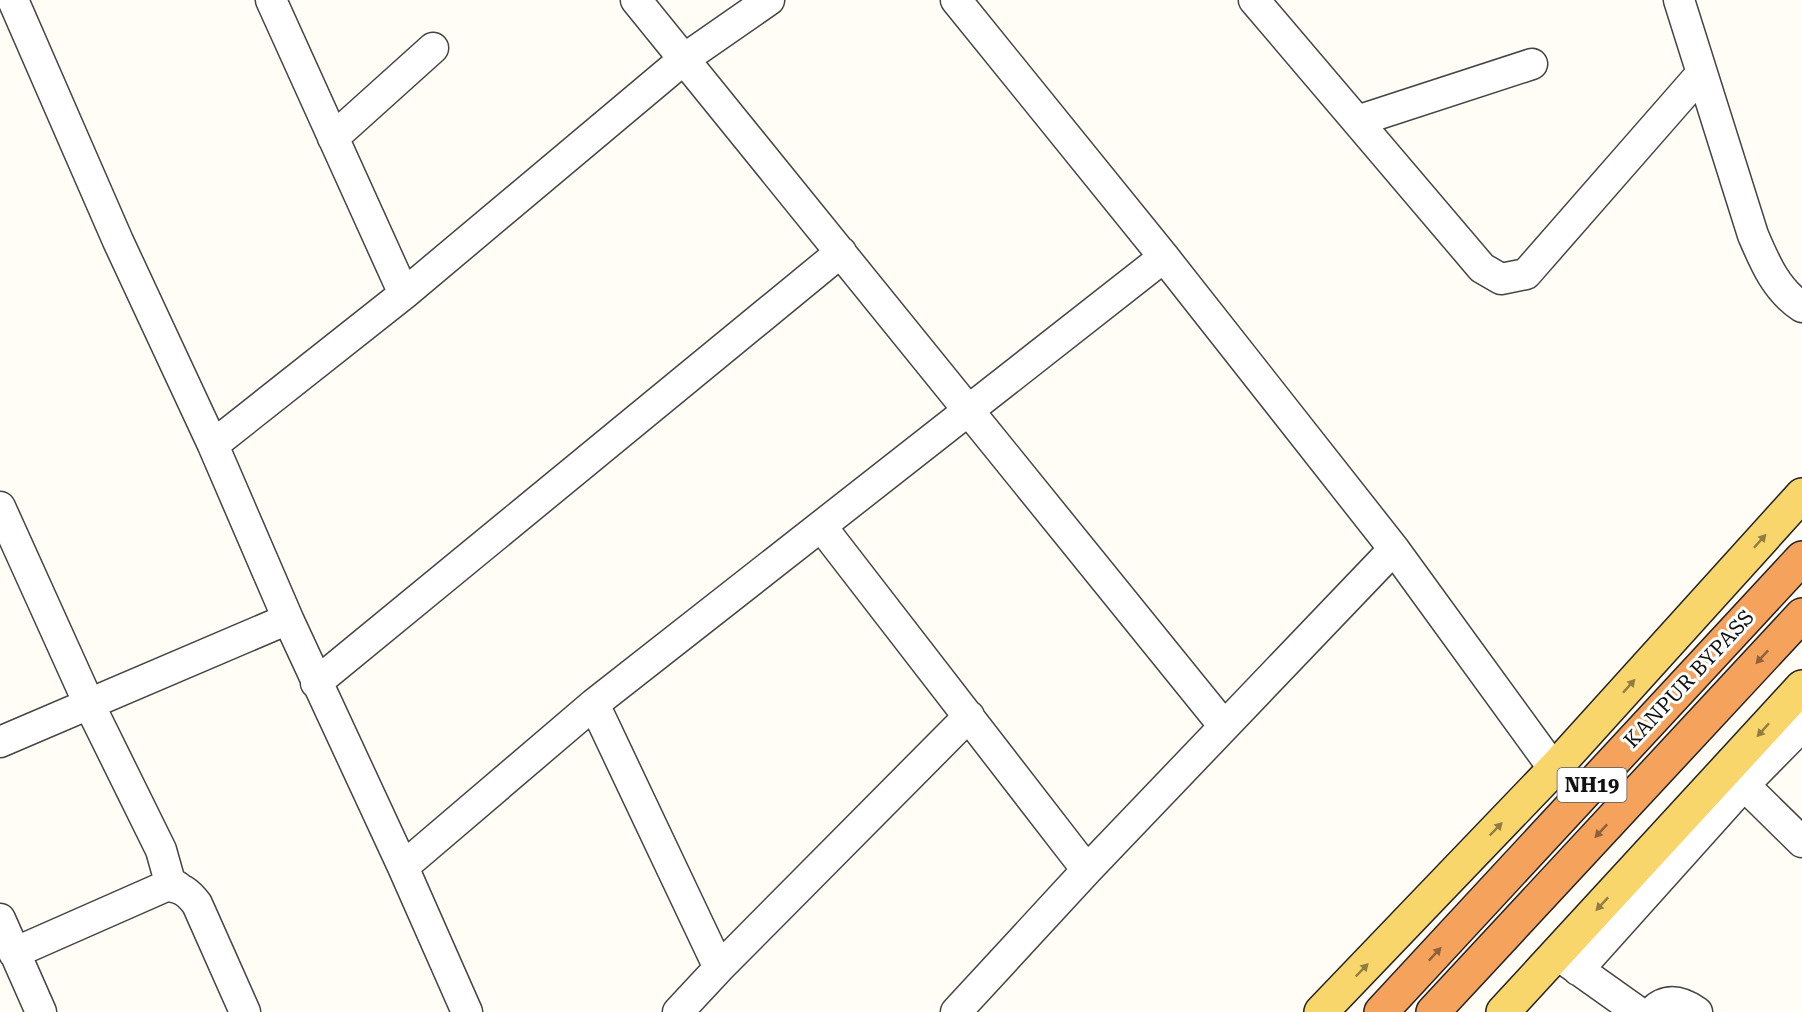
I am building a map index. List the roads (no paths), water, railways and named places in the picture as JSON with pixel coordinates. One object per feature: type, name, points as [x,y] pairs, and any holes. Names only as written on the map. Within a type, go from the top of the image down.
[{"type":"highway","name":"KANPUR BYPASS","points":[[1381,1012],[1802,558]]},
{"type":"highway","name":"KANPUR BYPASS","points":[[1433,1012],[1802,615]]},
{"type":"main road","points":[[1321,1012],[1554,769],[1802,495]]},
{"type":"main road","points":[[1503,1012],[1567,962],[1802,687]]},
{"type":"street","points":[[13,0],[118,241],[213,445],[316,683],[403,867],[467,1012]]},
{"type":"street","points":[[271,0],[404,294]]},
{"type":"street","points":[[636,0],[1224,726]]},
{"type":"street","points":[[213,445],[404,294],[684,59],[769,0]]},
{"type":"street","points":[[956,0],[1164,257],[1394,549],[1554,769]]},
{"type":"street","points":[[1254,0],[1482,268],[1501,279],[1526,274],[1701,74]]},
{"type":"street","points":[[1679,0],[1753,235],[1767,269],[1798,296]]},
{"type":"street","points":[[333,138],[433,48]]},
{"type":"street","points":[[1357,121],[1532,64]]},
{"type":"street","points":[[316,683],[840,252]]},
{"type":"street","points":[[403,867],[594,704],[1164,257]]},
{"type":"street","points":[[2,515],[89,704],[160,850],[170,882],[190,894],[197,904],[241,1011]]},
{"type":"street","points":[[821,526],[1087,870]]},
{"type":"street","points":[[956,1012],[1087,870],[1394,549]]},
{"type":"street","points":[[0,742],[288,619]]},
{"type":"street","points":[[594,704],[719,968]]},
{"type":"street","points":[[678,1012],[969,716]]},
{"type":"street","points":[[1638,1012],[1567,962],[1802,726]]},
{"type":"street","points":[[1744,785],[1802,842]]},
{"type":"street","points":[[14,953],[166,886],[178,887]]},
{"type":"street","points":[[0,919],[40,1012]]},
{"type":"street","points":[[1652,1012],[1670,1001],[1688,1005],[1697,1012]]}]
